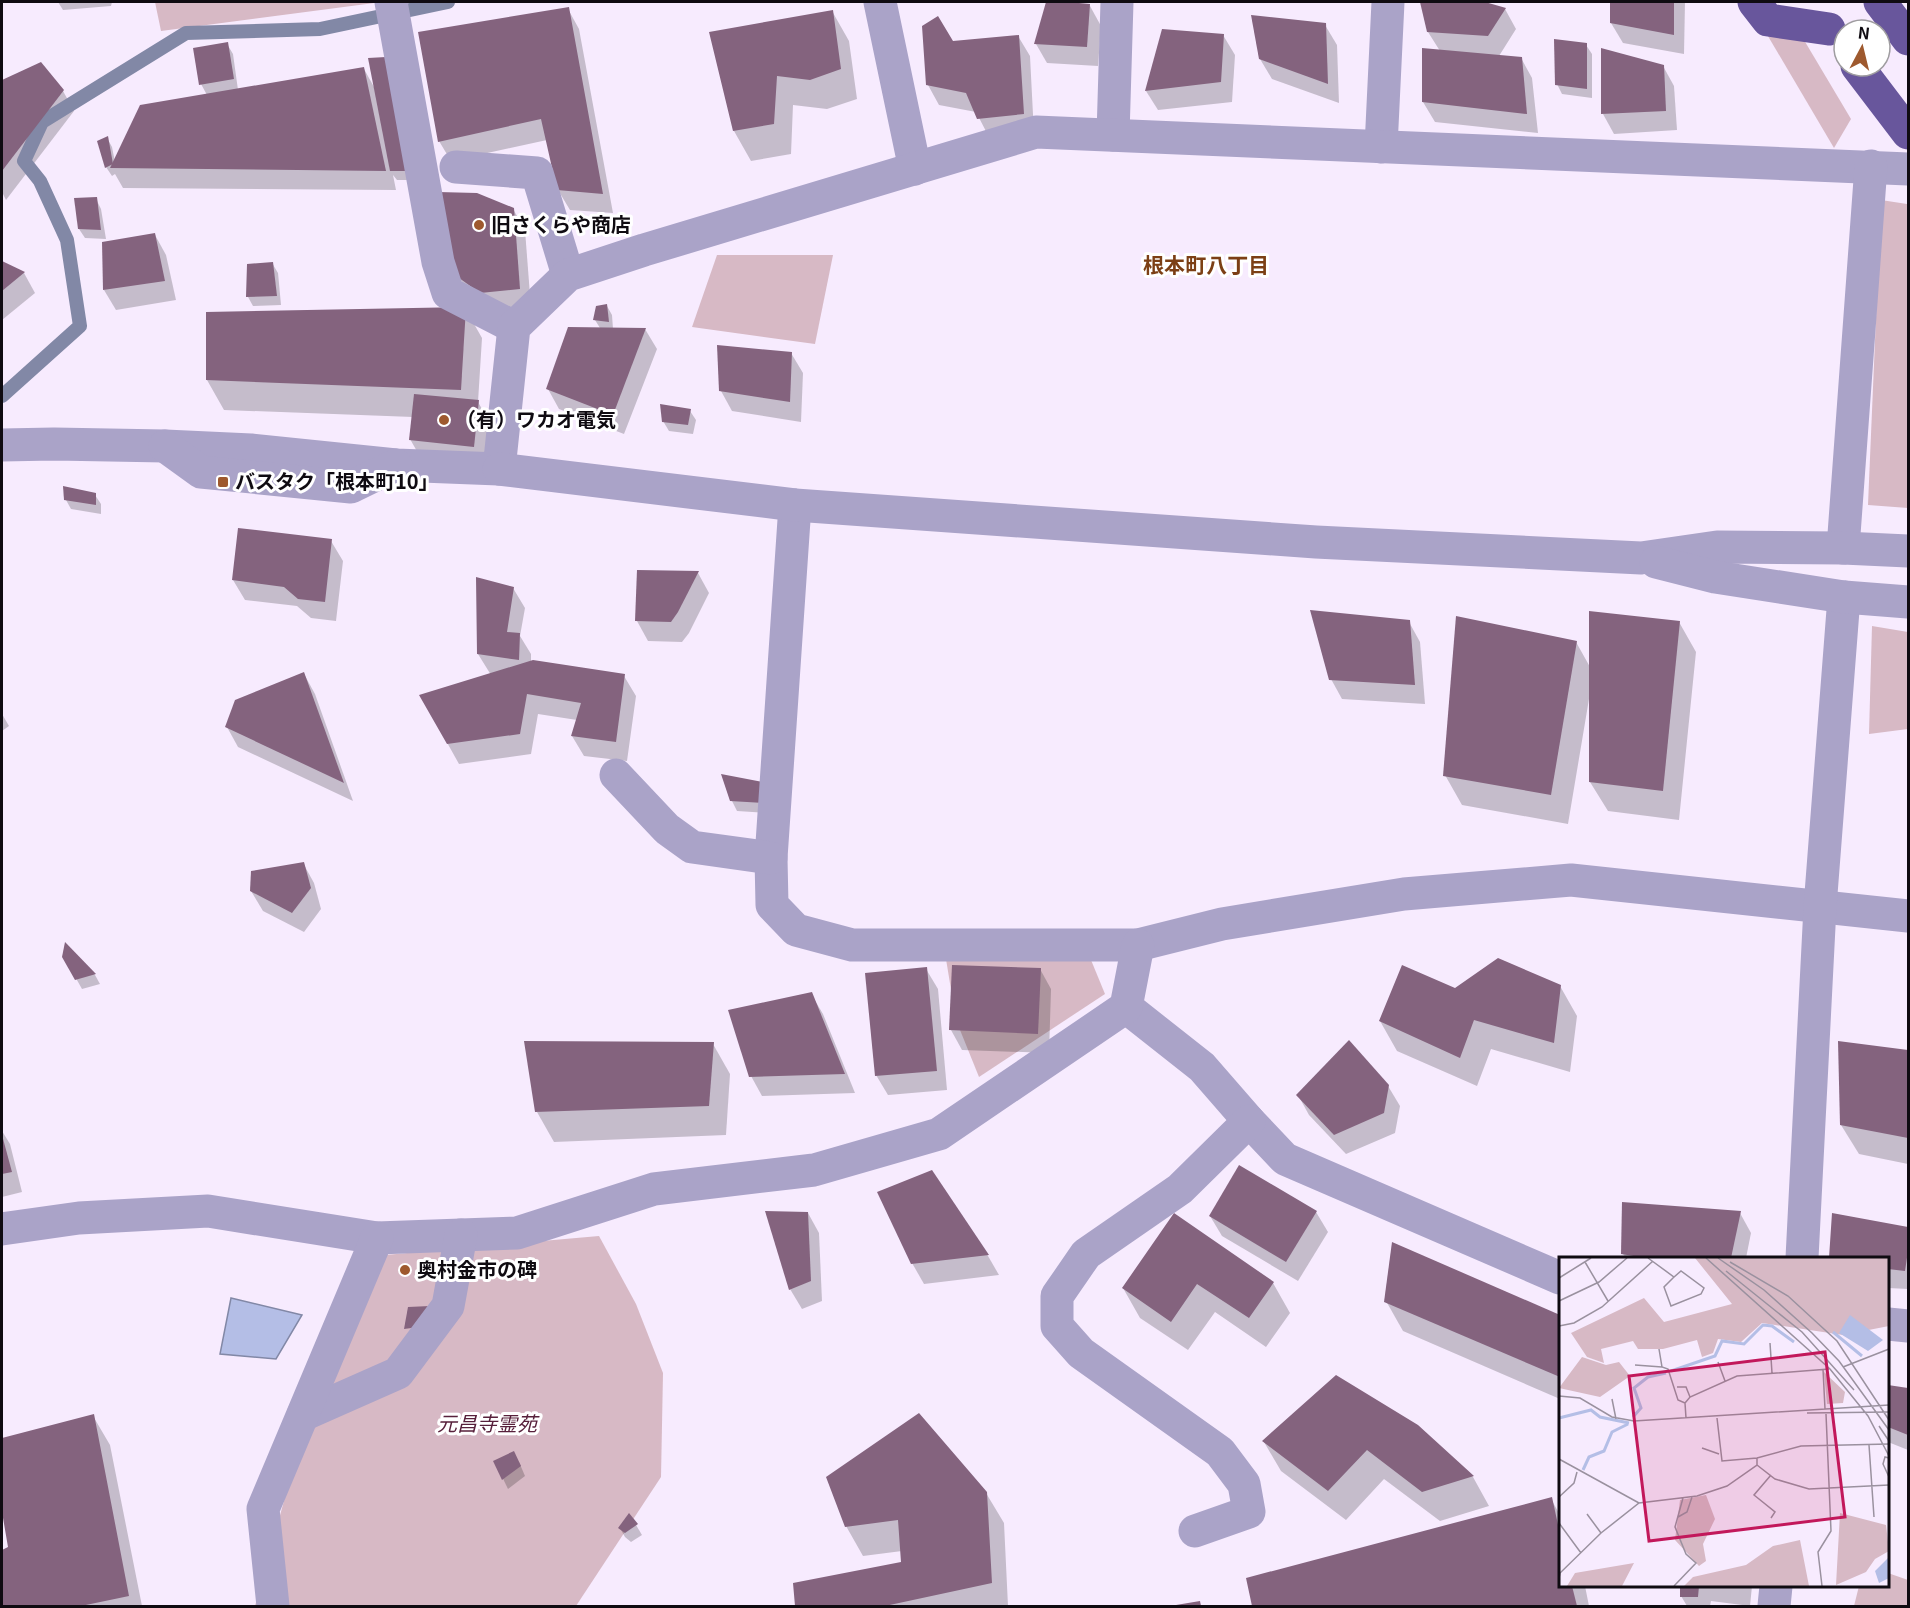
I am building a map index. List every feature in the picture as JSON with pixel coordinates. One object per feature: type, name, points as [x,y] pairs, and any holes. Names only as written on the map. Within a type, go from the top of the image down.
[{"type":"highway","points":[[1754,2],[1768,20],[1832,38]]},
{"type":"highway","points":[[1807,2],[1832,34]]},
{"type":"highway","points":[[1880,2],[1908,39]]},
{"type":"highway","points":[[1866,78],[1908,133]]},
{"type":"street","points":[[391,2],[438,262],[448,293],[514,327]]},
{"type":"street","points":[[880,2],[915,169]]},
{"type":"street","points":[[1113,135],[1117,2]]},
{"type":"street","points":[[1381,147],[1388,2]]},
{"type":"street","points":[[499,469],[514,327],[568,275],[1036,132],[1908,169]]},
{"type":"street","points":[[1843,548],[1871,166]]},
{"type":"street","points":[[456,167],[537,173],[568,275]]},
{"type":"street","points":[[2,445],[165,446],[251,450],[396,465],[499,469],[795,505],[1316,542],[1641,558],[1717,547],[1908,551]]},
{"type":"street","points":[[795,505],[771,858],[772,905],[796,930],[852,945],[1138,945],[1222,924],[1404,894],[1571,880],[1908,916]]},
{"type":"street","points":[[1641,558],[1714,577],[1844,597],[1908,602]]},
{"type":"street","points":[[1802,1257],[1820,907],[1844,597]]},
{"type":"street","points":[[616,775],[668,829],[692,847],[771,858]]},
{"type":"street","points":[[2,1229],[80,1218],[208,1211],[377,1239],[517,1233],[654,1189],[814,1170],[939,1134],[1126,1007],[1138,945]]},
{"type":"street","points":[[1126,1007],[1202,1067],[1285,1159],[1559,1278]]},
{"type":"street","points":[[1195,1531],[1249,1512],[1244,1484],[1220,1452],[1081,1353],[1057,1326],[1057,1296],[1086,1254],[1180,1189],[1249,1121]]},
{"type":"street","points":[[303,1415],[398,1373],[448,1306],[461,1235]]},
{"type":"street","points":[[273,1606],[263,1509],[377,1239]]},
{"type":"street","points":[[1889,1324],[1908,1326]]},
{"type":"street","points":[[1774,1606],[1776,1587]]},
{"type":"green space","points":[[155,2],[382,2],[161,31]]},
{"type":"green space","points":[[1762,26],[1801,35],[1851,119],[1834,148]]},
{"type":"green space","points":[[1881,200],[1908,206],[1908,508],[1868,505]]},
{"type":"green space","points":[[717,255],[833,255],[815,344],[692,327]]},
{"type":"green space","points":[[1872,626],[1908,632],[1908,729],[1869,734]]},
{"type":"green space","points":[[946,959],[1091,960],[1105,994],[979,1077],[956,1020]]},
{"type":"green space","name":"元昌寺霊苑","points":[[599,1236],[636,1304],[663,1373],[661,1477],[576,1606],[255,1606],[351,1258]]},
{"type":"green space","points":[[1889,1573],[1908,1580],[1908,1606],[1854,1606],[1859,1587],[1889,1587]]},
{"type":"water","points":[[231,1298],[302,1315],[276,1359],[220,1354]]},
{"type":"building","points":[[1046,2],[1090,4],[1087,47],[1034,44]]},
{"type":"building","points":[[1420,2],[1485,2],[1506,8],[1488,36],[1427,32]]},
{"type":"building","points":[[1610,2],[1674,2],[1674,35],[1610,23]]},
{"type":"building","points":[[569,7],[603,194],[557,190],[541,119],[438,142],[418,32]]},
{"type":"building","points":[[833,10],[841,69],[810,80],[777,76],[774,124],[733,131],[709,32]]},
{"type":"building","points":[[1251,15],[1326,23],[1328,84],[1259,59]]},
{"type":"building","points":[[938,16],[953,41],[1019,35],[1024,114],[977,119],[966,93],[926,85],[922,26]]},
{"type":"building","points":[[1162,29],[1224,34],[1221,82],[1145,91]]},
{"type":"building","points":[[1554,39],[1587,43],[1587,89],[1555,85]]},
{"type":"building","points":[[228,42],[234,79],[199,85],[193,48]]},
{"type":"building","points":[[1422,48],[1522,57],[1527,114],[1422,102]]},
{"type":"building","points":[[1601,48],[1664,65],[1666,111],[1601,114]]},
{"type":"building","points":[[386,57],[407,171],[390,171],[368,58]]},
{"type":"building","points":[[41,62],[64,90],[2,171],[2,80]]},
{"type":"building","points":[[364,67],[386,171],[110,168],[140,105]]},
{"type":"building","points":[[108,136],[113,164],[105,168],[97,141]]},
{"type":"building","name":"旧さくらや商店","points":[[438,192],[477,193],[514,208],[520,289],[480,293],[448,270]]},
{"type":"building","points":[[97,197],[101,230],[78,229],[74,198]]},
{"type":"building","points":[[155,233],[165,281],[103,290],[102,242]]},
{"type":"building","points":[[2,261],[25,272],[2,291]]},
{"type":"building","points":[[273,262],[277,296],[246,297],[247,264]]},
{"type":"building","points":[[607,304],[609,322],[593,320],[596,306]]},
{"type":"building","points":[[466,307],[461,390],[206,380],[206,312]]},
{"type":"building","points":[[568,327],[646,328],[613,415],[546,389]]},
{"type":"building","points":[[717,345],[792,352],[790,402],[719,391]]},
{"type":"building","name":"（有）ワカオ電気","points":[[414,394],[479,400],[474,447],[409,440]]},
{"type":"building","points":[[660,404],[691,409],[688,425],[662,422]]},
{"type":"building","points":[[63,486],[96,493],[96,505],[64,500]]},
{"type":"building","points":[[238,528],[332,539],[325,602],[298,599],[284,587],[232,580]]},
{"type":"building","points":[[637,570],[699,571],[671,622],[635,621]]},
{"type":"building","points":[[476,577],[514,587],[507,632],[520,633],[519,660],[477,654]]},
{"type":"building","points":[[1310,610],[1410,620],[1415,685],[1329,680]]},
{"type":"building","points":[[1589,611],[1680,621],[1663,791],[1589,782]]},
{"type":"building","points":[[1456,616],[1577,641],[1551,795],[1443,776]]},
{"type":"building","points":[[533,660],[625,674],[616,742],[571,736],[581,703],[527,694],[520,734],[447,744],[419,695]]},
{"type":"building","points":[[304,672],[344,783],[225,727],[235,700]]},
{"type":"building","points":[[721,774],[768,783],[765,803],[730,801]]},
{"type":"building","points":[[304,862],[311,888],[292,913],[250,891],[251,871]]},
{"type":"building","points":[[65,942],[96,974],[75,980],[62,957]]},
{"type":"building","points":[[1498,958],[1561,985],[1554,1043],[1474,1020],[1460,1058],[1379,1021],[1402,965],[1455,988]]},
{"type":"building","points":[[952,965],[1041,968],[1038,1034],[949,1030]]},
{"type":"building","points":[[927,967],[937,1071],[875,1076],[865,973]]},
{"type":"building","points":[[812,992],[845,1074],[749,1077],[728,1010]]},
{"type":"building","points":[[1349,1040],[1389,1085],[1384,1113],[1334,1135],[1296,1095]]},
{"type":"building","points":[[524,1041],[714,1042],[709,1106],[535,1112]]},
{"type":"building","points":[[1838,1041],[1908,1050],[1908,1138],[1840,1125]]},
{"type":"building","points":[[2,1135],[12,1172],[2,1174]]},
{"type":"building","points":[[1239,1165],[1317,1211],[1286,1262],[1209,1216]]},
{"type":"building","points":[[932,1170],[989,1255],[911,1264],[877,1192]]},
{"type":"building","points":[[1622,1202],[1741,1211],[1731,1257],[1640,1257],[1621,1254]]},
{"type":"building","points":[[765,1211],[808,1212],[811,1281],[789,1290]]},
{"type":"building","points":[[1174,1213],[1274,1282],[1249,1318],[1197,1284],[1171,1322],[1122,1288]]},
{"type":"building","points":[[1832,1213],[1908,1227],[1905,1271],[1889,1269],[1889,1257],[1829,1257]]},
{"type":"building","points":[[1392,1242],[1559,1315],[1559,1377],[1384,1302]]},
{"type":"building","points":[[430,1306],[434,1325],[404,1329],[408,1307]]},
{"type":"building","points":[[1336,1375],[1418,1425],[1474,1476],[1422,1492],[1367,1450],[1328,1491],[1262,1441]]},
{"type":"building","points":[[1889,1385],[1908,1388],[1908,1435],[1889,1427]]},
{"type":"building","points":[[919,1413],[987,1492],[992,1583],[885,1606],[795,1606],[793,1583],[901,1562],[898,1520],[845,1527],[826,1477]]},
{"type":"building","points":[[94,1414],[129,1596],[81,1606],[2,1606],[2,1550],[8,1547],[2,1512],[2,1438]]},
{"type":"building","points":[[514,1451],[521,1466],[502,1480],[493,1461]]},
{"type":"building","points":[[1552,1497],[1559,1529],[1559,1587],[1572,1587],[1577,1606],[1252,1606],[1246,1578]]},
{"type":"building","points":[[629,1513],[638,1524],[625,1533],[618,1528]]},
{"type":"building","points":[[1680,1587],[1699,1587],[1698,1597],[1680,1597]]},
{"type":"building","points":[[1200,1601],[1201,1606],[1176,1606],[1176,1605]]},
{"type":"waterway","points":[[2,396],[80,326],[67,240],[40,181],[24,161],[42,122],[186,33],[320,29],[448,2]]},
{"type":"place","name":"旧さくらや商店","points":[[479,225]]},
{"type":"place","name":"（有）ワカオ電気","points":[[444,420]]},
{"type":"place","name":"バスタク「根本町10」","points":[[223,482]]},
{"type":"place","name":"奥村金市の碑","points":[[405,1270]]},
{"type":"district","name":"根本町八丁目","points":[[1206,266]]}]
